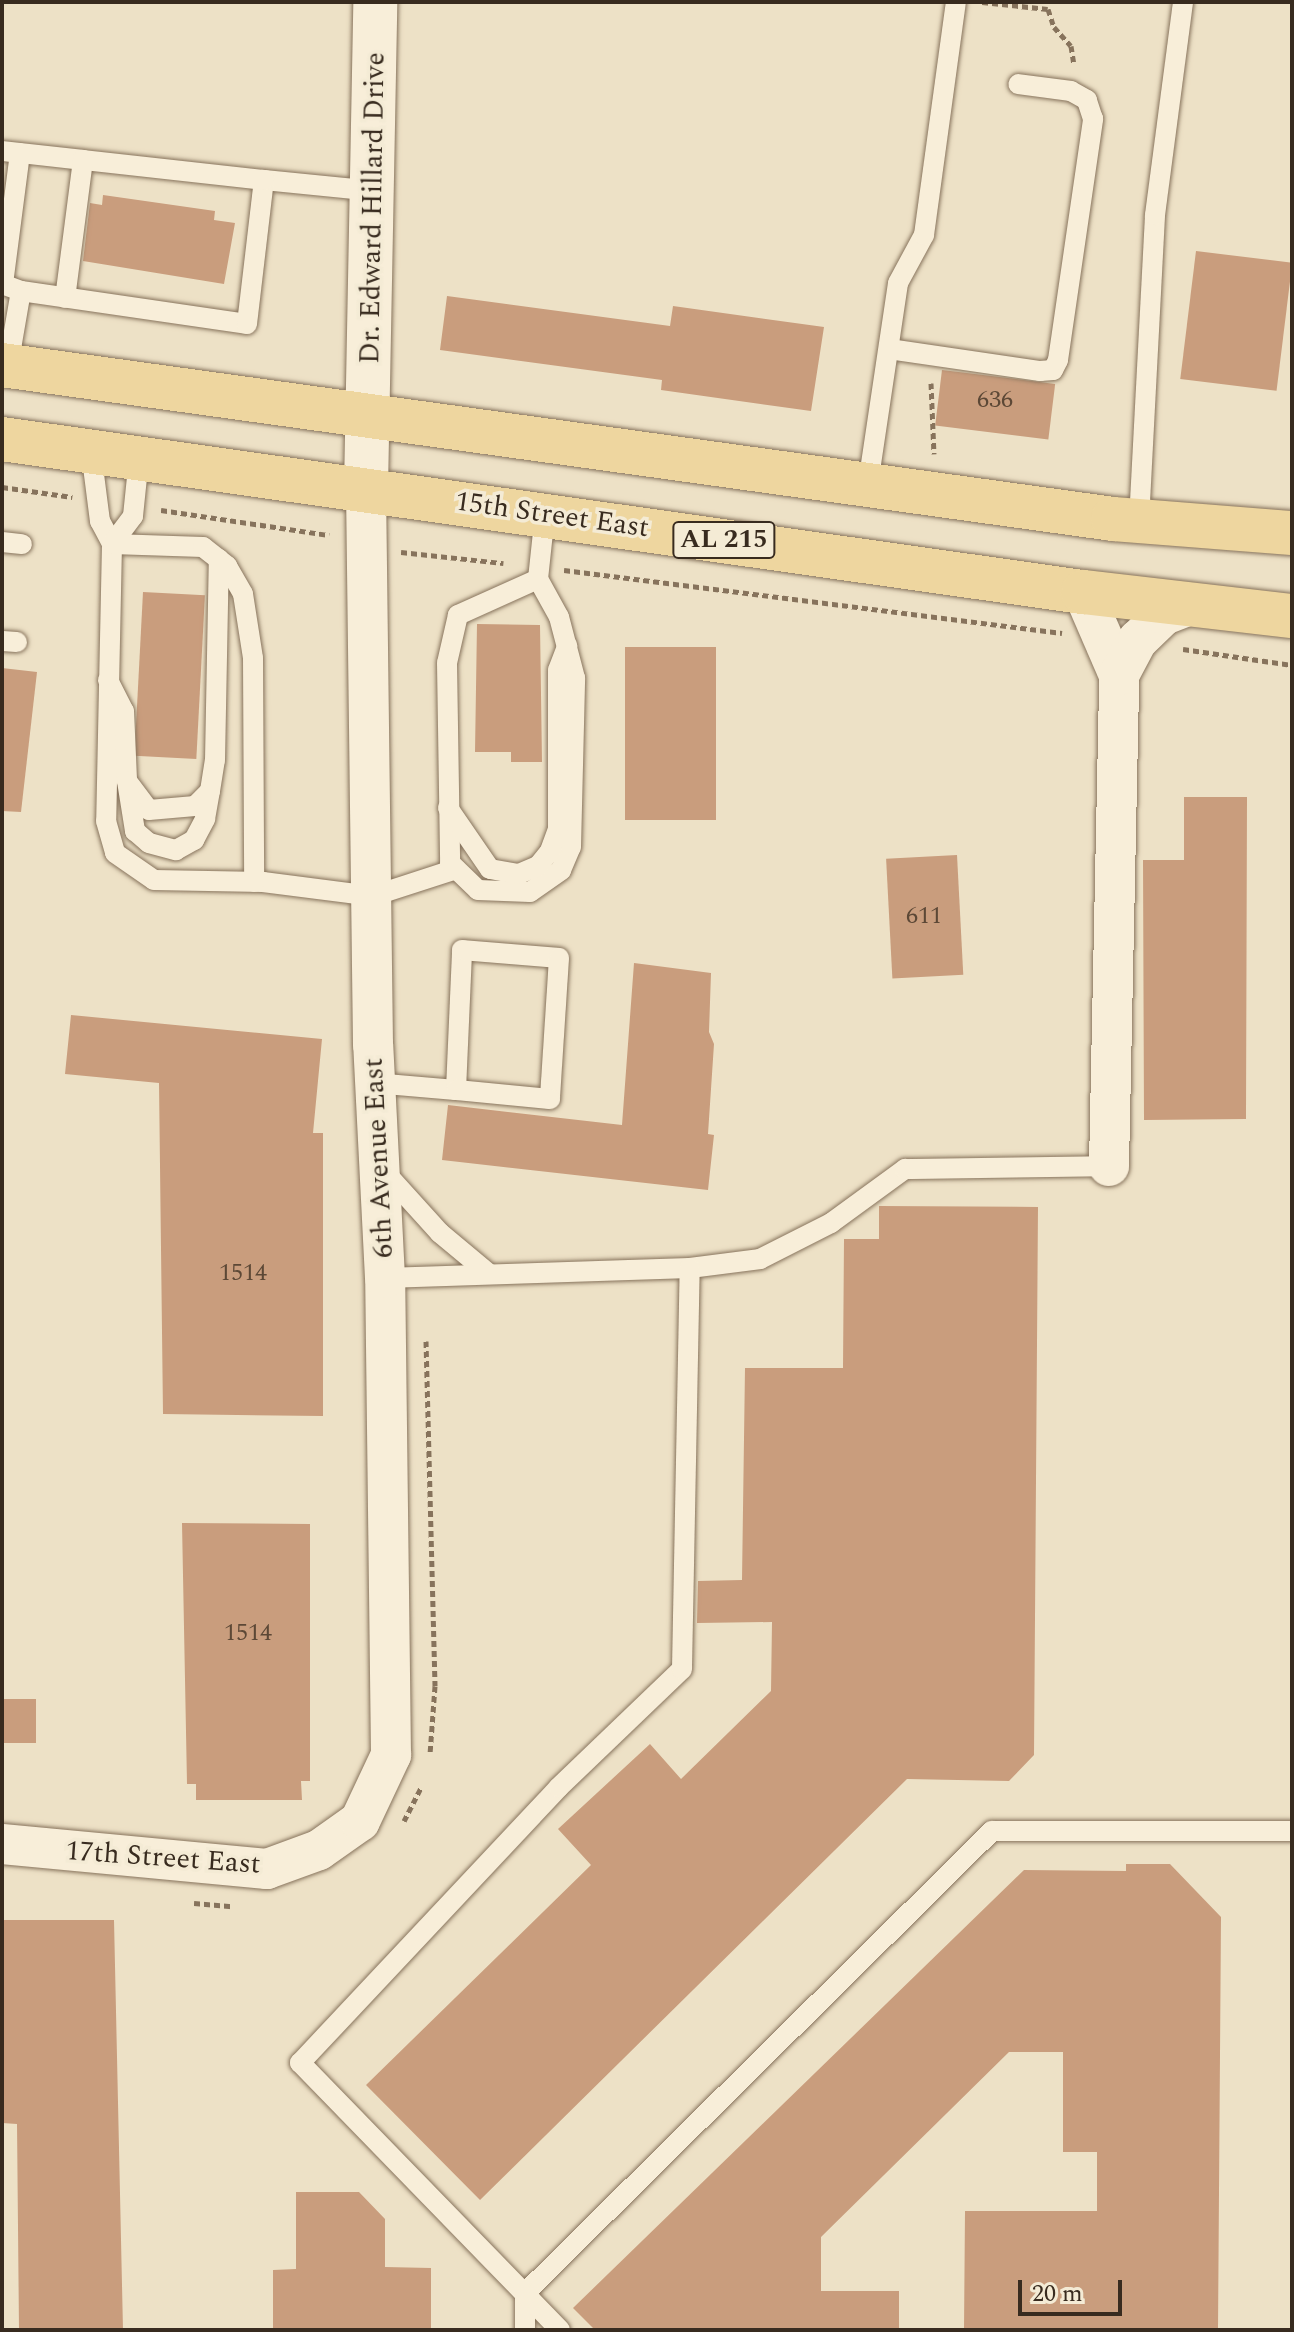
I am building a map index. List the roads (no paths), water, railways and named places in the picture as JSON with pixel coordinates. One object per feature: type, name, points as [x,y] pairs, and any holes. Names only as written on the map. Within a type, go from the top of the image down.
[{"type":"main road","points":[[5,365],[1139,521],[1292,533]]},
{"type":"main road","name":"15th Street East","points":[[2,439],[1083,592],[1292,616]]},
{"type":"street","name":"Dr. Edward Hillard Drive","points":[[366,489],[374,191],[375,2]]},
{"type":"street","name":"6th Avenue East","points":[[366,489],[374,1083],[380,1166],[404,1278],[391,1755],[377,1827]]},
{"type":"street","points":[[1083,592],[1119,652],[1109,1166]]},
{"type":"street","points":[[1119,652],[1164,615],[1193,604]]},
{"type":"street","name":"17th Street East","points":[[2,1844],[267,1869],[377,1827]]},
{"type":"lane","points":[[868,484],[898,283],[924,235],[956,2]]},
{"type":"lane","points":[[1139,521],[1155,215],[1183,2]]},
{"type":"lane","points":[[889,349],[1040,371],[1053,370],[1058,360],[1093,119],[1087,100],[1071,91],[1018,84]]},
{"type":"lane","points":[[5,365],[11,152],[374,191]]},
{"type":"lane","points":[[65,298],[83,160]]},
{"type":"lane","points":[[9,287],[247,324],[264,180]]},
{"type":"lane","points":[[91,451],[97,501],[112,544],[106,821],[115,853],[154,880],[254,882],[373,896],[456,869]]},
{"type":"lane","points":[[112,544],[134,506],[139,458]]},
{"type":"lane","points":[[545,514],[547,574],[575,678],[571,847],[561,870],[530,892],[478,890],[450,863],[446,804],[447,663],[458,615],[547,574]]},
{"type":"lane","points":[[112,544],[203,547],[219,559],[243,594],[253,658],[254,882]]},
{"type":"lane","points":[[107,676],[124,711],[127,781],[135,831],[149,843],[176,850],[194,840],[205,819],[215,760],[219,559]]},
{"type":"lane","points":[[446,804],[490,869],[519,874],[538,866],[550,851],[558,829],[558,670],[567,646]]},
{"type":"lane","points":[[127,781],[149,810],[195,806],[210,791]]},
{"type":"lane","points":[[374,1083],[550,1099],[559,958],[462,950],[456,1090]]},
{"type":"lane","points":[[380,1166],[440,1233],[488,1273]]},
{"type":"lane","points":[[404,1278],[690,1268],[760,1259],[797,1243],[905,1169],[1109,1166]]},
{"type":"lane","points":[[560,2330],[300,2063],[559,1787],[682,1669],[690,1268]]},
{"type":"lane","points":[[525,2330],[525,2293],[992,1831],[1292,1831]]}]
